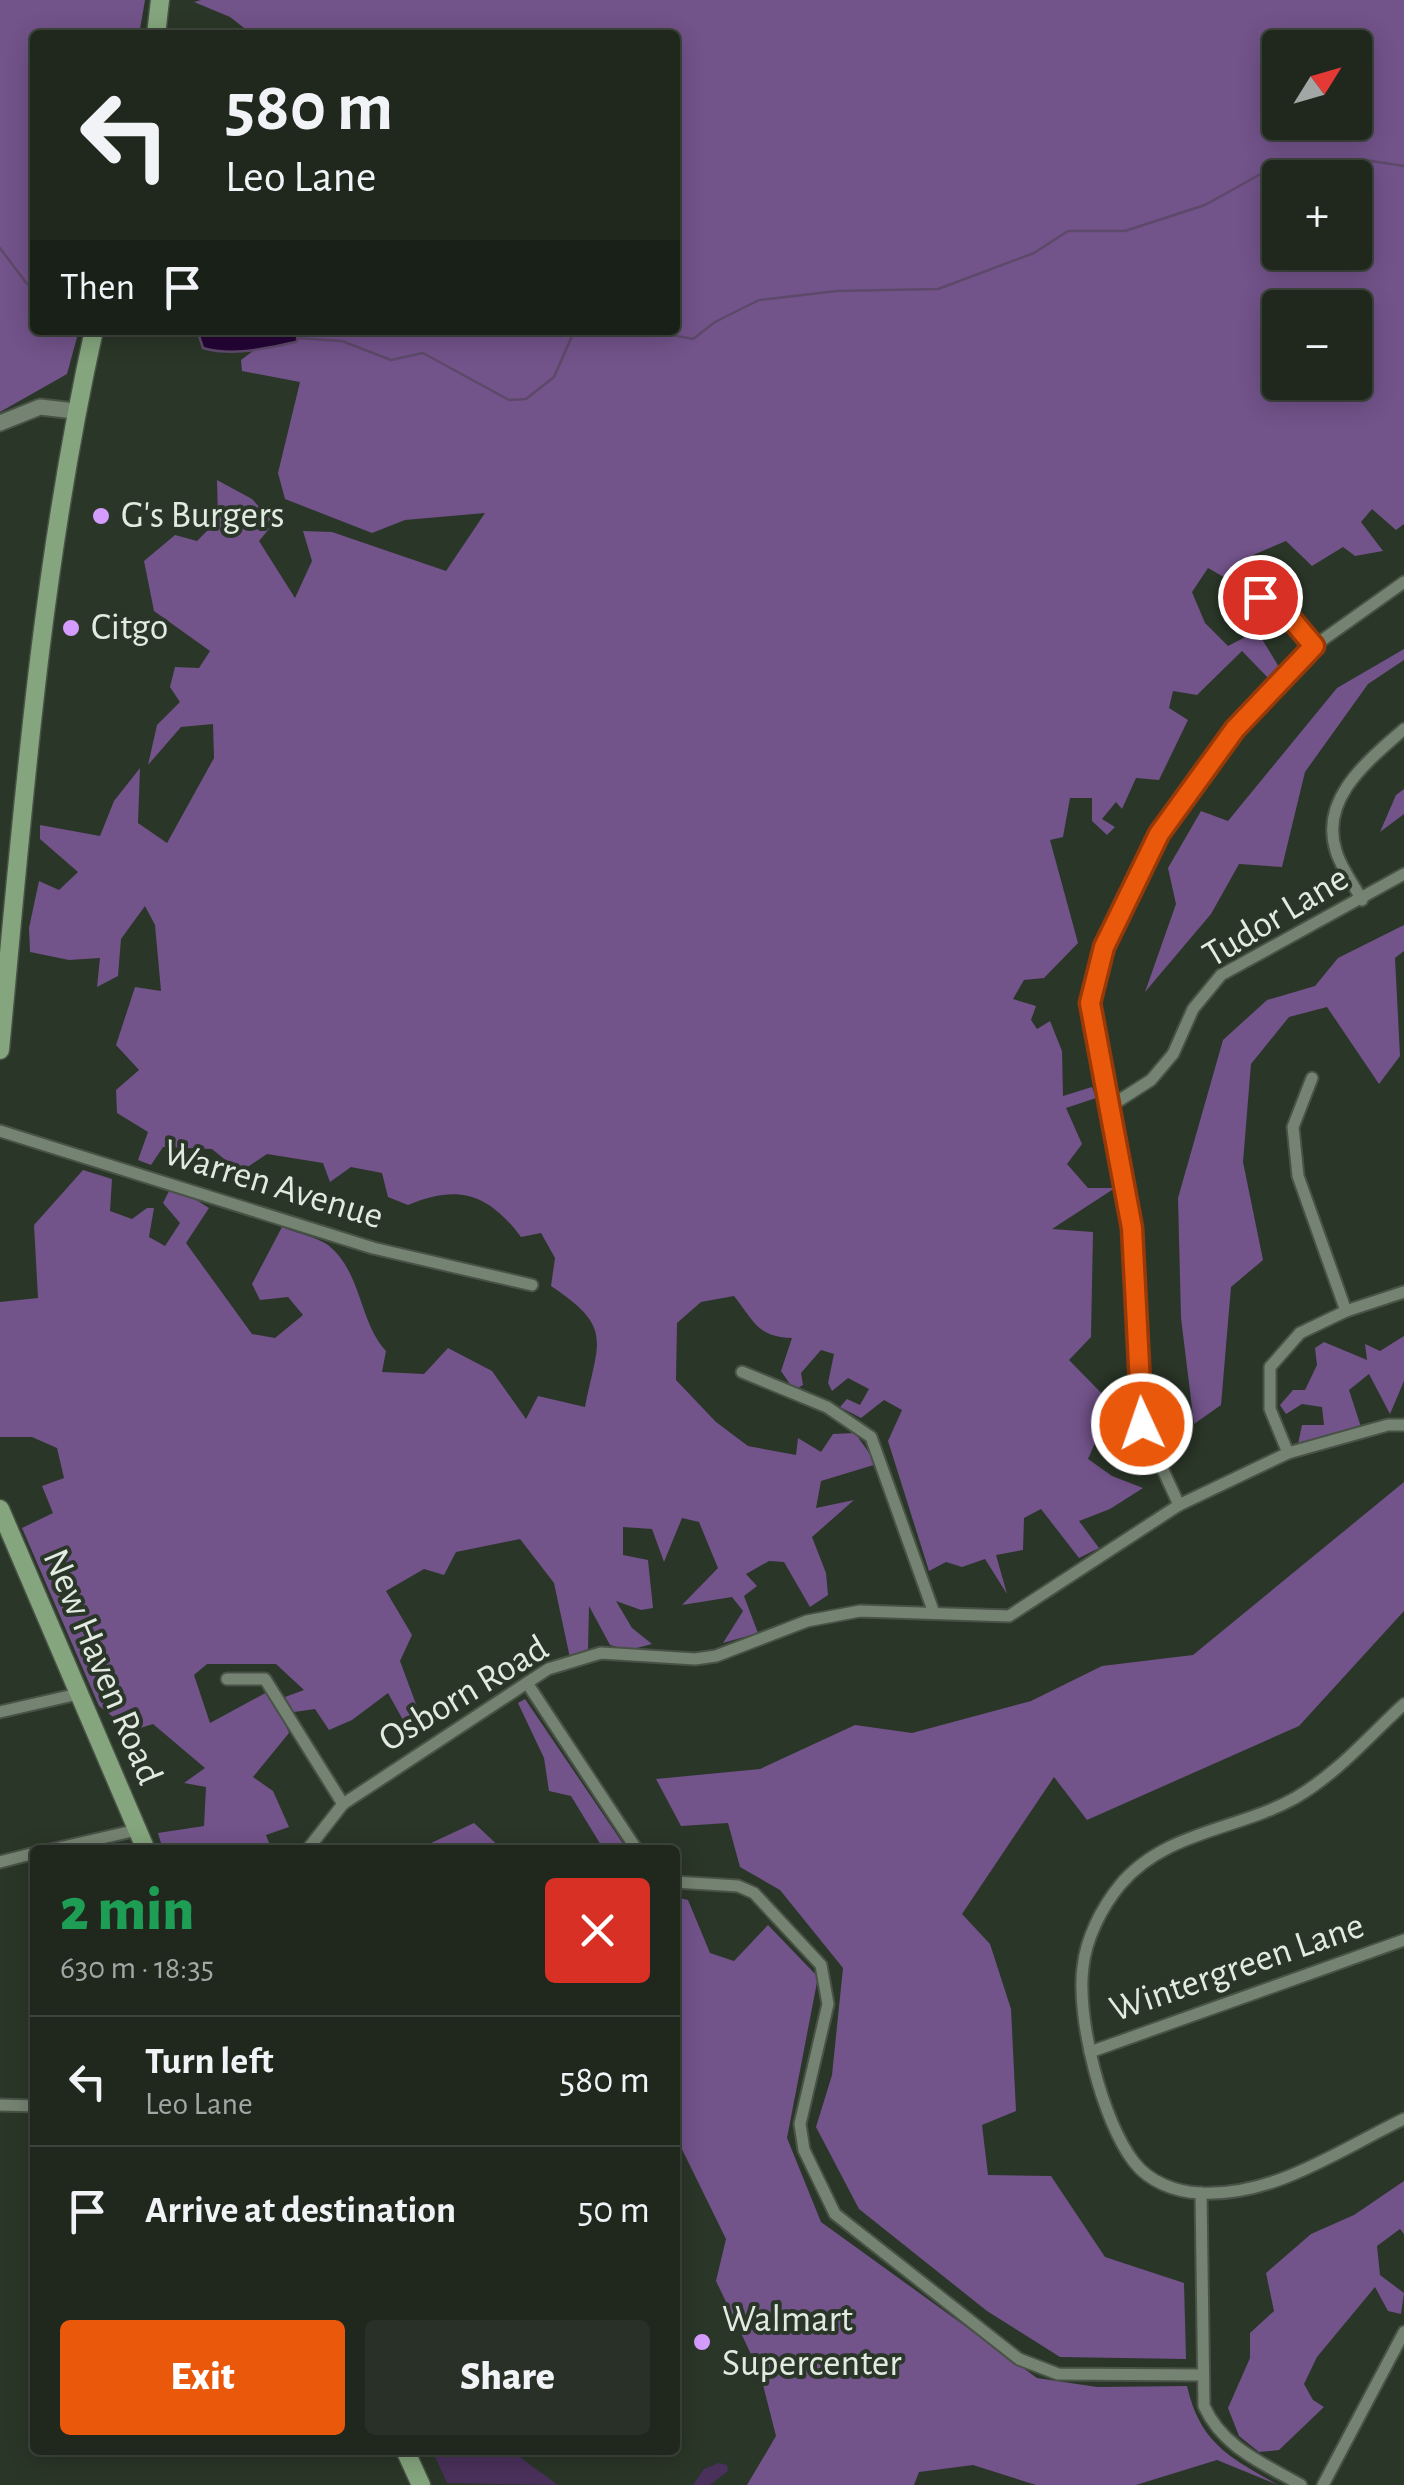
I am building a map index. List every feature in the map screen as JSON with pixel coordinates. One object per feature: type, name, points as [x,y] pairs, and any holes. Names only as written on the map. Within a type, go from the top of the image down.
[{"type":"main road","points":[[157,30],[160,0]]},
{"type":"main road","points":[[0,1050],[24,763],[46,581],[74,411],[93,335]]},
{"type":"main road","name":"New Haven Road","points":[[0,1509],[144,1845]]},
{"type":"main road","points":[[408,2455],[421,2485]]},
{"type":"street","points":[[0,423],[40,407],[74,411]]},
{"type":"street","points":[[1180,1505],[1142,1424],[1132,1228],[1090,1003],[1104,947],[1159,834],[1235,729],[1314,646],[1404,582]]},
{"type":"street","points":[[1260,597],[1277,602],[1314,646]]},
{"type":"street","points":[[1362,900],[1336,851],[1332,813],[1359,770],[1404,729]]},
{"type":"street","name":"Tudor Lane","points":[[1109,1106],[1151,1080],[1173,1054],[1193,1010],[1221,976],[1404,874]]},
{"type":"street","points":[[1312,1078],[1294,1127],[1298,1176],[1346,1311]]},
{"type":"street","name":"Warren Avenue","points":[[0,1130],[372,1248],[532,1285]]},
{"type":"street","points":[[1288,1453],[1270,1410],[1270,1368],[1300,1333],[1346,1311],[1404,1292]]},
{"type":"street","points":[[742,1372],[827,1407],[870,1438],[934,1613]]},
{"type":"street","name":"Osborn Road","points":[[310,1845],[344,1804],[548,1669],[601,1653],[695,1660],[716,1656],[808,1621],[860,1612],[1010,1616],[1180,1505],[1288,1453],[1388,1425],[1404,1425]]},
{"type":"street","points":[[227,1680],[264,1680],[344,1804]]},
{"type":"street","points":[[527,1682],[633,1845]]},
{"type":"street","points":[[0,1712],[78,1694]]},
{"type":"street","points":[[1404,1704],[1336,1772],[1294,1798],[1188,1837],[1159,1852],[1120,1884],[1093,1930],[1083,1964],[1080,2008],[1090,2052],[1132,2160],[1148,2176],[1171,2188],[1201,2193],[1272,2186],[1404,2119]]},
{"type":"street","points":[[72,1845],[136,1830]]},
{"type":"street","points":[[0,1862],[30,1855]]},
{"type":"street","points":[[680,1882],[738,1886],[754,1892],[821,1965],[828,2004],[800,2138],[835,2214],[849,2228],[1019,2359],[1058,2374],[1204,2375]]},
{"type":"street","name":"Wintergreen Lane","points":[[1090,2052],[1404,1940]]},
{"type":"street","points":[[0,2104],[30,2106]]},
{"type":"street","points":[[1201,2193],[1204,2406],[1212,2424],[1232,2446],[1301,2485]]},
{"type":"street","points":[[1323,2485],[1404,2332]]},
{"type":"shaded area","points":[[0,0],[145,0],[140,30],[30,30],[30,335],[78,335],[67,374],[0,412]]},
{"type":"shaded area","points":[[1404,0],[1404,524],[1396,530],[1372,509],[1361,522],[1383,551],[1355,556],[1343,547],[1312,566],[1286,541],[1241,560],[1241,587],[1208,568],[1192,592],[1205,623],[1228,646],[1257,631],[1282,672],[1272,682],[1242,651],[1197,695],[1173,691],[1169,708],[1188,720],[1159,780],[1136,778],[1122,809],[1116,802],[1102,819],[1115,827],[1107,835],[1092,821],[1092,798],[1070,798],[1063,837],[1050,840],[1078,943],[1044,978],[1024,980],[1013,999],[1036,1006],[1031,1020],[1037,1029],[1050,1021],[1062,1051],[1063,1096],[1092,1087],[1096,1098],[1066,1108],[1082,1144],[1067,1164],[1088,1188],[1115,1188],[1052,1229],[1093,1232],[1091,1337],[1069,1360],[1117,1409],[1099,1434],[1088,1459],[1112,1476],[1143,1488],[1110,1509],[1079,1521],[1099,1548],[1079,1558],[1041,1509],[1024,1518],[1023,1550],[996,1555],[1007,1594],[985,1559],[962,1567],[946,1562],[929,1571],[888,1441],[902,1410],[884,1400],[861,1418],[840,1407],[847,1399],[860,1405],[869,1389],[848,1378],[832,1391],[828,1383],[834,1354],[821,1350],[801,1373],[803,1385],[794,1390],[781,1371],[792,1338],[764,1331],[734,1296],[701,1302],[677,1323],[676,1380],[716,1422],[748,1446],[796,1455],[798,1438],[821,1452],[833,1434],[855,1433],[877,1464],[821,1481],[816,1508],[854,1500],[812,1537],[826,1573],[828,1595],[810,1607],[784,1562],[769,1561],[746,1574],[757,1586],[744,1596],[758,1633],[723,1643],[743,1611],[732,1597],[682,1605],[718,1568],[699,1522],[682,1518],[664,1562],[652,1529],[623,1527],[623,1555],[648,1560],[653,1608],[641,1610],[616,1601],[632,1628],[652,1644],[629,1650],[610,1645],[589,1606],[588,1649],[570,1658],[554,1583],[520,1539],[456,1552],[444,1575],[424,1569],[386,1591],[412,1635],[400,1661],[423,1723],[408,1729],[388,1693],[352,1720],[329,1730],[315,1709],[294,1712],[285,1697],[304,1690],[276,1664],[207,1664],[194,1675],[210,1723],[271,1690],[289,1733],[253,1777],[273,1791],[289,1827],[266,1835],[270,1845],[162,1845],[158,1833],[204,1826],[206,1787],[184,1783],[205,1768],[153,1724],[131,1731],[99,1706],[22,1528],[53,1513],[42,1486],[64,1478],[57,1448],[32,1437],[0,1437],[0,1302],[38,1298],[34,1225],[83,1170],[112,1179],[110,1211],[132,1219],[147,1208],[154,1208],[149,1237],[165,1246],[180,1223],[163,1203],[172,1185],[209,1208],[186,1243],[252,1334],[275,1338],[303,1315],[288,1297],[260,1300],[252,1284],[282,1227],[318,1240],[328,1245],[348,1269],[370,1326],[386,1351],[382,1372],[424,1374],[448,1348],[492,1371],[526,1419],[538,1396],[585,1407],[597,1350],[596,1337],[585,1313],[551,1286],[555,1258],[541,1233],[521,1237],[484,1202],[457,1194],[408,1205],[388,1197],[382,1173],[351,1167],[330,1182],[323,1163],[267,1154],[240,1172],[212,1149],[163,1147],[151,1165],[138,1160],[148,1132],[117,1113],[116,1090],[139,1070],[116,1045],[135,987],[161,991],[155,925],[145,906],[121,939],[118,976],[97,987],[100,958],[69,960],[30,952],[29,928],[39,881],[59,890],[78,872],[40,839],[40,825],[100,836],[114,801],[140,768],[138,823],[167,843],[214,758],[213,724],[181,727],[148,765],[157,725],[180,702],[170,687],[175,667],[199,668],[210,651],[154,611],[144,561],[175,535],[197,541],[218,520],[217,480],[252,499],[274,523],[259,541],[295,598],[312,561],[303,531],[332,532],[446,571],[485,513],[405,520],[372,533],[285,499],[278,473],[300,382],[242,371],[241,360],[274,335],[680,335],[680,30],[247,30],[230,17],[194,2]]},
{"type":"shaded area","points":[[199,335],[300,335],[296,342],[250,351],[203,348]]},
{"type":"shaded area","points":[[1404,649],[1404,660],[1368,684],[1305,772],[1282,867],[1239,864],[1211,914],[1145,992],[1176,904],[1168,868],[1201,811],[1228,821],[1337,688]]},
{"type":"shaded area","points":[[1404,789],[1404,814],[1380,832],[1396,795]]},
{"type":"shaded area","points":[[1404,925],[1404,951],[1395,958],[1400,1056],[1379,1084],[1327,1007],[1289,1017],[1251,1064],[1243,1162],[1263,1260],[1231,1287],[1221,1405],[1194,1424],[1181,1318],[1178,1198],[1223,1040],[1267,1000],[1315,986],[1338,958]]},
{"type":"shaded area","points":[[1404,1336],[1404,1381],[1390,1414],[1369,1374],[1349,1390],[1361,1427],[1298,1444],[1302,1425],[1324,1425],[1322,1407],[1302,1404],[1286,1414],[1280,1405],[1293,1390],[1305,1390],[1317,1365],[1315,1348],[1324,1342],[1367,1360],[1365,1344],[1380,1351]]},
{"type":"shaded area","points":[[1404,1482],[1404,1611],[1299,1726],[1087,1820],[1054,1777],[962,1914],[990,1944],[1011,2009],[1016,2111],[982,2125],[988,2175],[1051,2176],[1105,2257],[1184,2283],[1186,2359],[1060,2357],[987,2311],[859,2209],[816,2127],[832,2075],[843,1968],[780,1890],[740,1867],[728,1823],[681,1826],[656,1779],[760,1769],[855,1725],[912,1733],[1031,1701],[1102,1666],[1193,1655]]},
{"type":"shaded area","points":[[525,1699],[624,1845],[601,1845],[571,1796],[549,1791],[544,1758],[518,1703]]},
{"type":"shaded area","points":[[474,1823],[498,1845],[427,1845]]},
{"type":"shaded area","points":[[680,1898],[688,1900],[710,1953],[734,1961],[768,1925],[818,1977],[787,2138],[821,2222],[1037,2378],[1097,2387],[1187,2386],[1200,2422],[1219,2446],[1278,2485],[1217,2460],[1136,2485],[1036,2485],[973,2465],[919,2472],[914,2485],[747,2485],[776,2436],[760,2373],[716,2281],[726,2239],[680,2145]]},
{"type":"shaded area","points":[[1404,2181],[1404,2234],[1400,2229],[1377,2246],[1380,2275],[1404,2293],[1401,2314],[1388,2311],[1375,2287],[1317,2357],[1304,2384],[1313,2400],[1324,2407],[1279,2450],[1259,2452],[1239,2436],[1228,2408],[1250,2358],[1250,2333],[1274,2311],[1266,2273],[1311,2234],[1354,2215]]},
{"type":"shaded area","points":[[434,2455],[517,2455],[558,2485],[447,2483]]},
{"type":"shaded area","points":[[719,2463],[727,2465],[728,2471],[710,2485],[693,2485],[704,2469]]},
{"type":"waterway","points":[[672,335],[693,339],[715,322],[759,300],[837,291],[938,289],[1034,253],[1068,231],[1125,231],[1205,205],[1266,171],[1296,167],[1325,177],[1365,160],[1404,166]]},
{"type":"waterway","points":[[0,248],[30,285]]},
{"type":"waterway","points":[[297,338],[342,341],[391,360],[423,353],[509,400],[526,399],[554,377],[573,335]]},
{"type":"place","name":"G's Burgers","points":[[101,516]]},
{"type":"place","name":"Citgo","points":[[71,628]]},
{"type":"place","name":"Walmart Supercenter","points":[[702,2342]]},
{"type":"route","points":[[1142,1424],[1132,1228],[1090,1003],[1104,947],[1159,834],[1235,729],[1314,646],[1277,602],[1260,597]]}]
